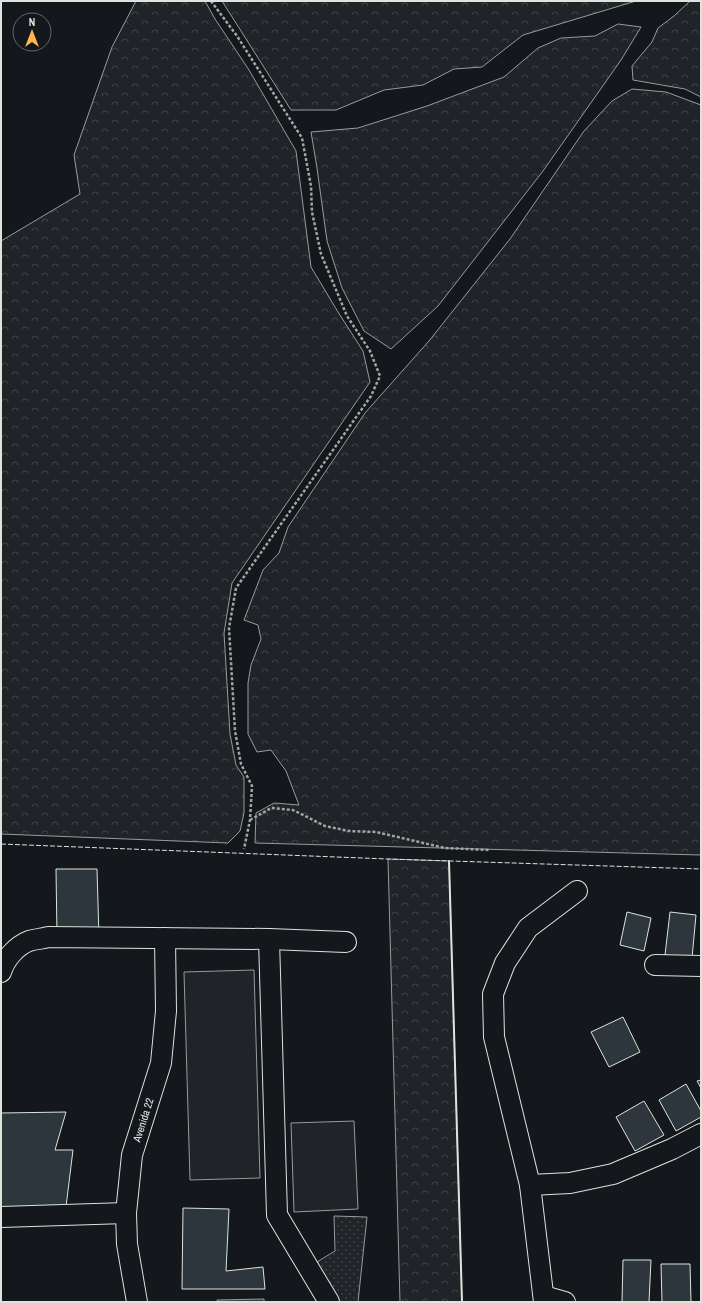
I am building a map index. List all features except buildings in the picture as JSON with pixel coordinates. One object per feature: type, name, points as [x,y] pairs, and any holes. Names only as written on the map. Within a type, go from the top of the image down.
[{"type":"street","points":[[565,1302],[544,1299],[530,1185],[494,1037],[493,994],[504,963],[528,928],[577,891]]},
{"type":"street","points":[[1,972],[4,962],[15,951],[28,942],[48,937],[269,939],[346,942]]},
{"type":"street","name":"Avenida 22","points":[[137,1302],[127,1244],[126,1213],[132,1154],[161,1063],[166,1011],[165,938]]},
{"type":"street","points":[[269,939],[277,1215],[329,1302]]},
{"type":"street","points":[[655,965],[701,966]]},
{"type":"street","points":[[530,1185],[570,1183],[613,1174],[672,1149],[701,1134]]},
{"type":"street","points":[[1,1217],[126,1213]]},
{"type":"path","points":[[211,1],[237,36],[302,138],[311,186],[312,212],[321,254],[347,316],[370,351],[380,376],[371,396],[236,588],[229,628],[232,698],[235,731],[241,764],[252,786],[250,820],[244,849]]},
{"type":"path","points":[[250,820],[271,808],[294,810],[325,826],[349,831],[376,832],[445,848],[489,850]]},
{"type":"green space","points":[[136,1],[205,1],[215,19],[249,70],[296,151],[311,267],[363,351],[370,382],[232,583],[224,633],[230,734],[236,765],[244,777],[244,813],[240,831],[228,843],[1,834],[1,241],[80,194],[74,155],[112,47]]},
{"type":"green space","points":[[222,1],[636,1],[523,35],[482,67],[454,69],[423,85],[384,90],[336,110],[291,110]]},
{"type":"green space","points":[[690,1],[701,1],[701,97],[685,89],[633,80],[632,66],[652,42],[658,28]]},
{"type":"green space","points":[[618,24],[641,27],[621,60],[543,171],[438,306],[391,349],[364,331],[342,288],[327,241],[311,132],[358,128],[427,106],[504,77],[538,48],[561,38],[595,36]]},
{"type":"green space","points":[[632,89],[666,92],[701,105],[701,855],[255,843],[256,813],[274,803],[299,805],[286,771],[271,750],[257,752],[248,734],[248,683],[251,665],[261,639],[258,625],[244,620],[263,570],[279,553],[288,527],[365,413],[429,341],[510,239],[584,131],[612,101]]},
{"type":"green space","points":[[388,859],[449,861],[462,1302],[400,1302]]},
{"type":"green space","points":[[254,970],[260,1178],[190,1180],[184,972]]},
{"type":"green space","points":[[354,1121],[358,1209],[294,1212],[291,1123]]},
{"type":"green space","points":[[334,1216],[367,1217],[358,1302],[335,1302],[312,1265],[335,1251]]},
{"type":"shaded area","points":[[264,1299],[264,1302],[217,1302],[217,1300]]},
{"type":"fence","points":[[1,844],[701,869]]},
{"type":"wall","points":[[449,861],[462,1302]]}]
